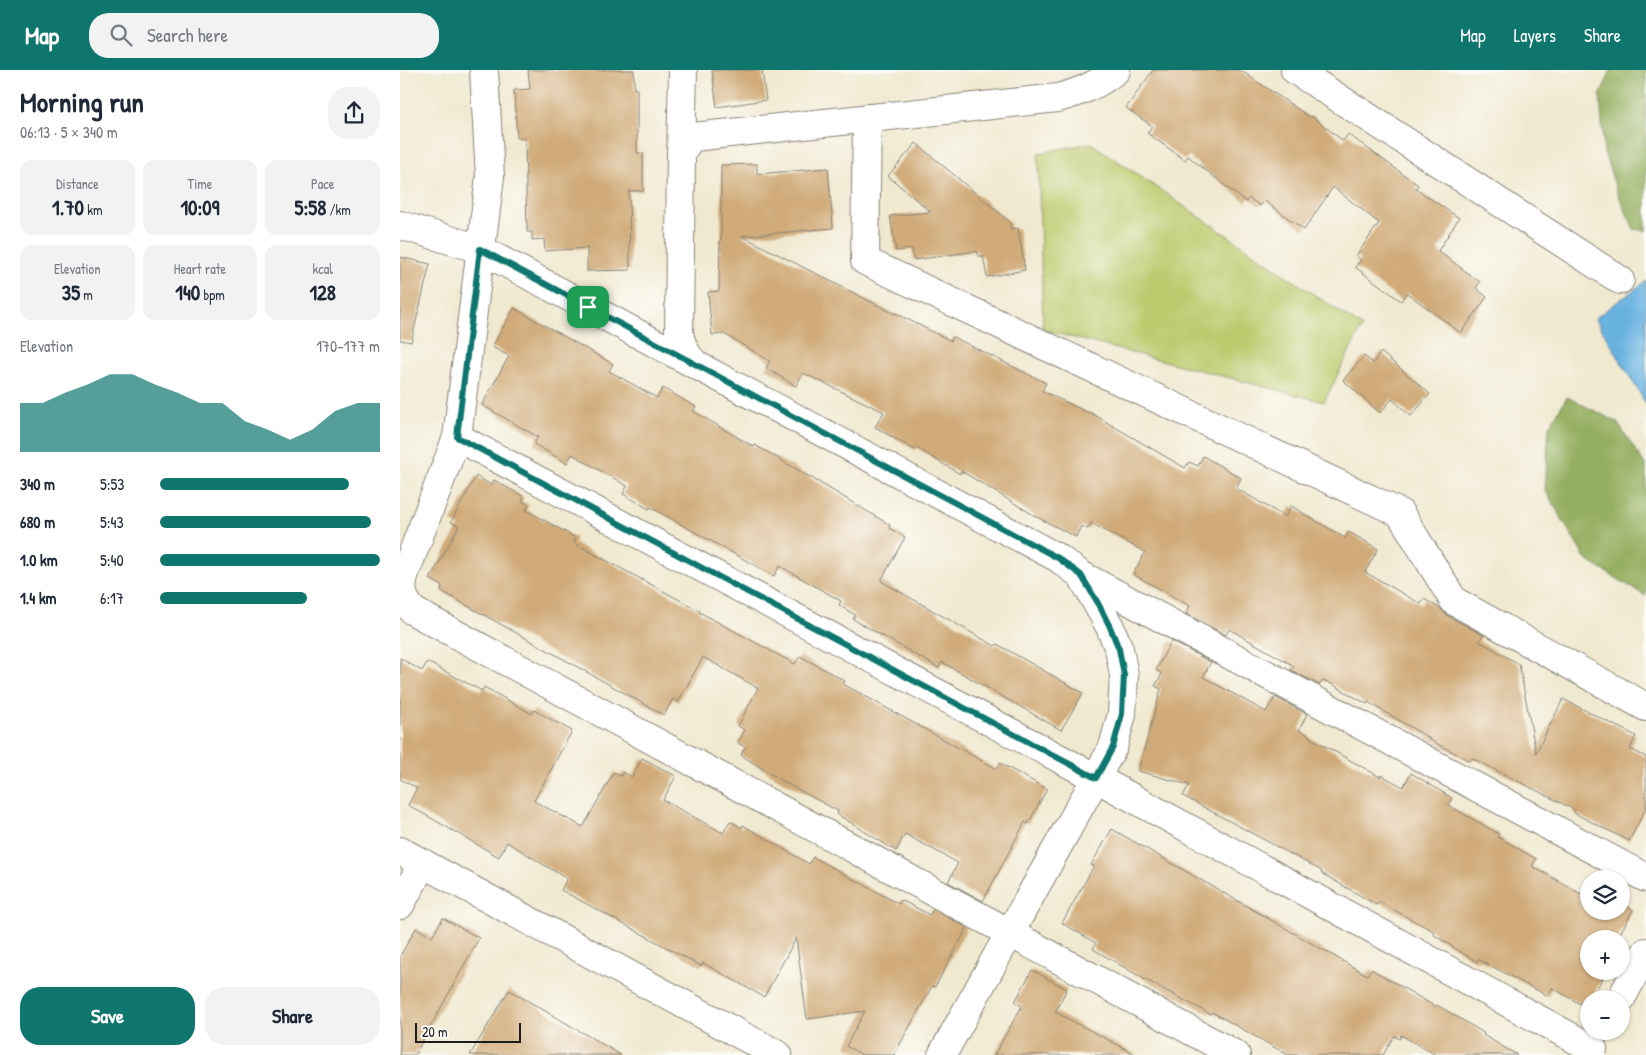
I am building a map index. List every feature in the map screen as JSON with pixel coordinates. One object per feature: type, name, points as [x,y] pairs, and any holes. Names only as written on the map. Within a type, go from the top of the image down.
[{"type":"street","points":[[484,70],[490,177],[457,437],[402,586],[404,600],[413,611],[1236,1055]]},
{"type":"street","points":[[683,70],[679,333],[681,346],[686,355],[696,365]]},
{"type":"street","points":[[681,156],[686,144],[693,137],[1058,98],[1084,91],[1116,70]]},
{"type":"street","points":[[1295,70],[1620,280]]},
{"type":"street","points":[[867,118],[865,261],[1400,513],[1454,601],[1646,707]]},
{"type":"street","points":[[400,225],[480,249],[1058,558],[1081,575],[1646,878]]},
{"type":"street","points":[[457,437],[1596,1045]]},
{"type":"street","points":[[942,1055],[1113,747],[1122,714],[1124,675],[1119,649],[1110,627],[1081,575]]},
{"type":"street","points":[[400,905],[411,857],[778,1055]]},
{"type":"street","points":[[1626,990],[1646,952]]},
{"type":"green space","points":[[1611,70],[1646,70],[1646,231],[1634,229],[1617,192],[1604,152],[1600,96]]},
{"type":"green space","points":[[1091,143],[1362,327],[1324,402],[1043,330],[1038,153]]},
{"type":"green space","points":[[1567,397],[1617,422],[1646,466],[1646,596],[1586,560],[1545,490],[1549,426]]},
{"type":"water","points":[[1646,281],[1646,404],[1595,318]]},
{"type":"building","points":[[528,70],[634,70],[634,89],[637,89],[637,153],[643,153],[643,191],[629,191],[630,270],[587,271],[587,248],[545,251],[544,239],[532,240],[532,232],[527,232],[525,138],[517,138],[514,90],[530,89]]},
{"type":"building","points":[[712,70],[762,70],[766,100],[717,107]]},
{"type":"building","points":[[1153,70],[1240,70],[1311,118],[1312,116],[1343,141],[1348,134],[1418,185],[1416,189],[1459,218],[1438,251],[1480,282],[1476,288],[1487,297],[1461,333],[1407,293],[1401,301],[1355,267],[1361,260],[1356,256],[1379,223],[1333,187],[1304,230],[1265,201],[1260,206],[1249,198],[1246,202],[1188,156],[1185,160],[1147,133],[1152,126],[1126,108]]},
{"type":"building","points":[[916,143],[1010,222],[1011,229],[1018,228],[1025,270],[987,277],[983,256],[978,256],[977,251],[914,260],[912,249],[896,251],[890,216],[931,212],[888,176]]},
{"type":"building","points":[[757,164],[757,174],[828,168],[833,228],[742,236],[895,314],[951,341],[953,337],[1046,383],[1042,391],[1089,412],[1185,468],[1189,462],[1198,466],[1203,456],[1241,478],[1236,488],[1285,517],[1291,506],[1345,538],[1349,532],[1378,549],[1365,572],[1421,604],[1424,599],[1441,609],[1446,615],[1483,635],[1479,641],[1519,664],[1536,753],[1563,699],[1636,736],[1630,749],[1646,757],[1646,808],[1629,841],[1574,813],[1575,810],[1472,758],[1470,761],[1428,739],[1368,702],[1367,704],[1328,682],[1322,681],[1320,685],[1291,670],[1294,666],[1229,629],[1226,635],[1186,614],[1190,606],[1133,574],[1145,552],[1091,523],[1088,529],[1081,526],[1076,537],[1037,517],[961,471],[960,474],[917,448],[915,450],[875,427],[884,412],[803,373],[796,386],[766,368],[770,361],[724,334],[712,335],[708,292],[719,291],[721,165]]},
{"type":"building","points":[[400,257],[430,264],[411,342],[400,340]]},
{"type":"building","points":[[514,308],[613,364],[609,371],[657,398],[663,388],[696,407],[693,411],[754,447],[755,445],[890,525],[889,528],[905,537],[881,581],[995,646],[997,644],[1083,693],[1061,730],[942,662],[939,668],[853,619],[855,615],[839,605],[841,601],[780,566],[774,576],[623,494],[627,486],[572,454],[567,463],[534,444],[538,437],[482,405],[509,356],[492,347]]},
{"type":"building","points":[[1381,352],[1430,394],[1411,416],[1392,399],[1380,413],[1343,380],[1364,356],[1373,363]]},
{"type":"building","points":[[476,476],[491,485],[494,480],[524,497],[522,501],[529,505],[526,510],[576,538],[574,543],[699,612],[795,664],[800,656],[845,681],[843,684],[997,769],[1000,763],[1047,789],[1028,824],[1025,822],[983,901],[948,882],[958,863],[905,834],[896,851],[837,814],[838,811],[782,781],[741,755],[745,747],[738,743],[745,730],[738,726],[758,688],[703,657],[678,702],[673,699],[664,715],[441,591],[442,586],[430,579],[459,526],[451,522]]},
{"type":"building","points":[[1171,641],[1211,662],[1203,677],[1266,712],[1275,697],[1307,714],[1299,730],[1309,737],[1380,777],[1381,775],[1403,787],[1411,773],[1452,798],[1448,805],[1499,834],[1498,837],[1536,859],[1532,866],[1580,893],[1580,920],[1627,920],[1622,930],[1580,930],[1580,980],[1602,980],[1596,990],[1580,990],[1580,1004],[1552,988],[1548,996],[1478,959],[1477,962],[1434,935],[1435,932],[1379,902],[1377,905],[1321,873],[1322,871],[1183,796],[1189,785],[1138,771],[1161,689],[1155,686],[1162,674],[1156,670]]},
{"type":"building","points":[[400,658],[422,671],[427,662],[482,691],[484,687],[532,714],[534,710],[572,731],[534,801],[583,827],[614,772],[621,776],[623,772],[632,777],[642,758],[676,776],[663,800],[723,833],[730,821],[742,828],[743,825],[809,864],[813,857],[899,904],[901,900],[930,915],[933,909],[967,928],[935,987],[932,986],[894,1055],[863,1055],[846,1046],[865,1011],[807,1019],[796,938],[764,997],[703,963],[701,966],[561,890],[567,879],[507,842],[499,857],[408,805],[417,788],[400,779]]},
{"type":"building","points":[[1112,829],[1367,975],[1371,969],[1436,1007],[1437,1005],[1517,1055],[1436,1055],[1401,1035],[1400,1039],[1394,1036],[1383,1055],[1288,1055],[1212,1012],[1210,1014],[1144,979],[1093,949],[1096,943],[1062,923],[1094,866],[1091,865]]},
{"type":"building","points":[[443,918],[479,938],[415,1055],[400,1055],[400,956],[416,928],[432,937]]},
{"type":"building","points":[[1032,970],[1067,989],[1055,1012],[1137,1055],[994,1055],[1022,1006],[1015,1002]]},
{"type":"building","points":[[509,990],[621,1055],[470,1055]]},
{"type":"route","points":[[480,249],[588,307],[1058,558],[1081,575],[1110,627],[1119,649],[1124,675],[1122,714],[1113,747],[1096,778],[457,437],[480,249]]}]
